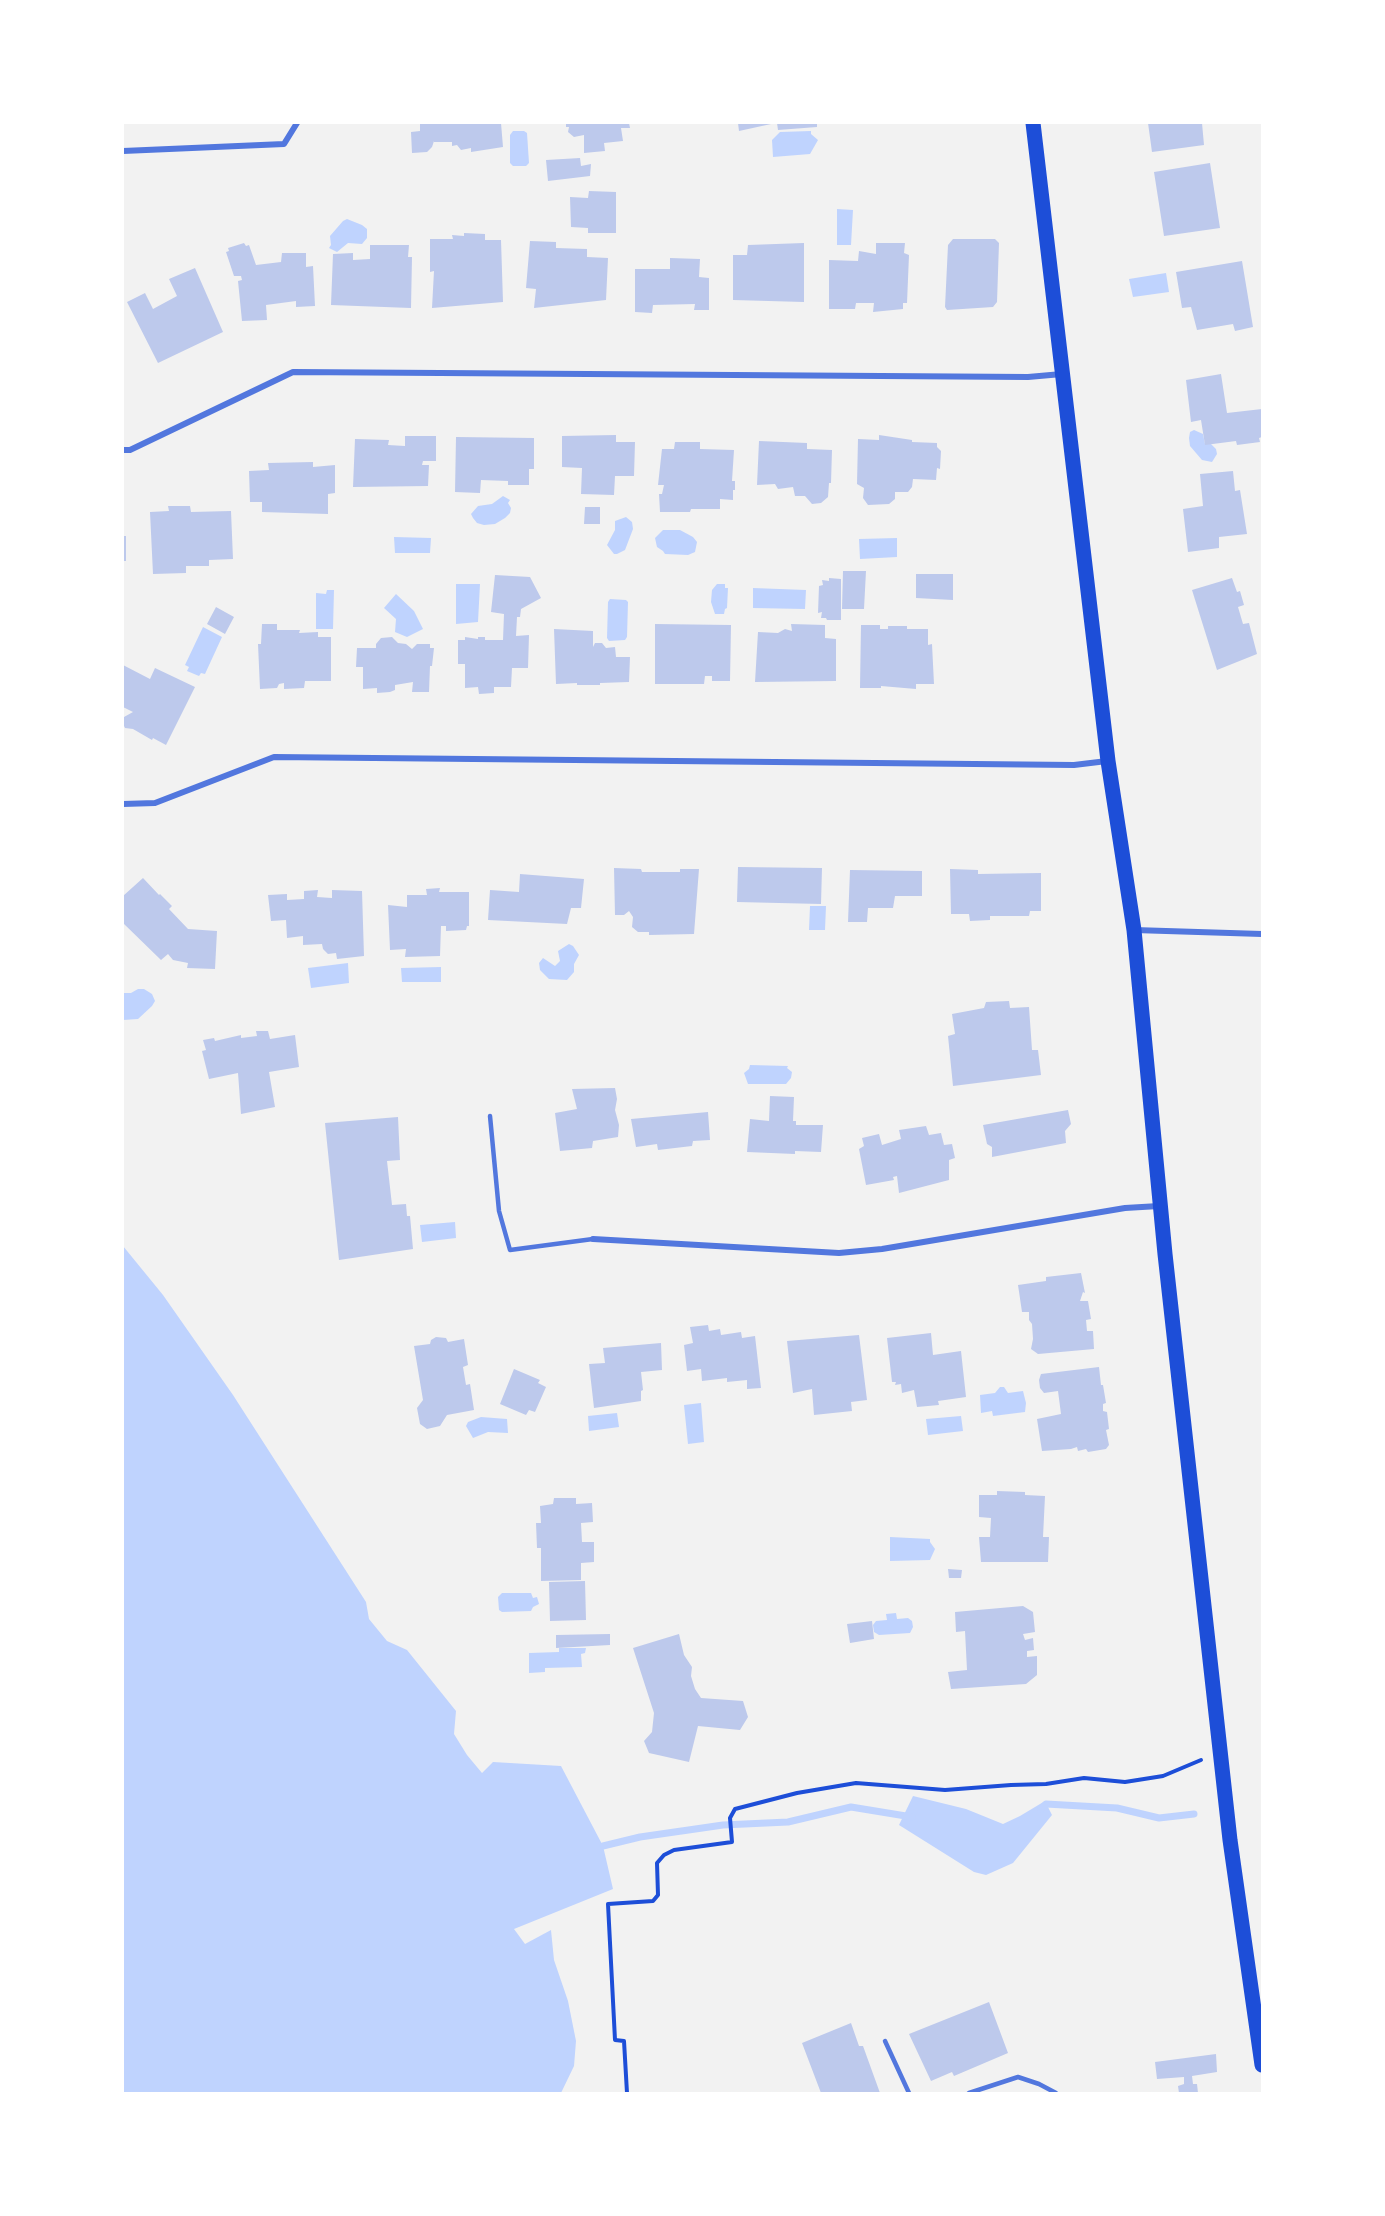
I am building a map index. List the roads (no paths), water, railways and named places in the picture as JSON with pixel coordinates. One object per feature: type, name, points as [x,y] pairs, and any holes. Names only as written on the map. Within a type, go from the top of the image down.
[{"type":"main road","points":[[1033,123],[1108,761],[1134,930],[1161,1206],[1230,1840],[1262,2065]]},
{"type":"street","points":[[123,151],[284,144],[297,123]]},
{"type":"street","points":[[123,450],[130,450],[293,372],[1016,376],[1062,374]]},
{"type":"street","points":[[123,804],[155,803],[274,757],[1074,765],[1108,761]]},
{"type":"street","points":[[1134,930],[1262,934]]},
{"type":"street","points":[[594,1239],[839,1253],[882,1249],[1125,1208],[1161,1206]]},
{"type":"lane","points":[[490,1116],[499,1212],[510,1250],[594,1239]]},
{"type":"lane","points":[[885,2041],[909,2093]]},
{"type":"lane","points":[[969,2093],[1018,2077],[1056,2093]]},
{"type":"water","points":[[513,131],[527,133],[529,163],[526,166],[513,166],[510,163],[510,135]]},
{"type":"water","points":[[811,131],[811,134],[818,140],[810,154],[773,157],[772,140],[780,132]]},
{"type":"water","points":[[837,209],[853,210],[851,245],[837,245]]},
{"type":"water","points":[[347,219],[367,229],[367,238],[362,244],[348,243],[337,252],[329,248],[330,236]]},
{"type":"water","points":[[1166,273],[1169,292],[1133,297],[1129,279]]},
{"type":"water","points":[[1194,430],[1203,434],[1205,444],[1211,444],[1216,449],[1217,454],[1212,462],[1202,460],[1190,446],[1190,432]]},
{"type":"water","points":[[503,496],[510,500],[508,503],[511,508],[510,513],[495,524],[477,523],[471,514],[478,506],[492,504]]},
{"type":"water","points":[[626,517],[632,522],[633,529],[625,550],[614,554],[607,545],[615,530],[615,521]]},
{"type":"water","points":[[663,530],[680,530],[693,537],[697,542],[695,552],[688,555],[665,554],[657,547],[655,538]]},
{"type":"water","points":[[394,537],[431,538],[430,553],[395,553]]},
{"type":"water","points":[[897,538],[897,557],[860,559],[859,539]]},
{"type":"water","points":[[456,584],[480,584],[478,622],[456,624]]},
{"type":"water","points":[[717,584],[725,584],[725,588],[728,588],[727,608],[724,614],[715,614],[711,602],[712,590]]},
{"type":"water","points":[[753,588],[806,590],[805,609],[753,608]]},
{"type":"water","points":[[327,590],[334,590],[333,629],[316,629],[316,593],[326,594]]},
{"type":"water","points":[[396,594],[414,611],[423,629],[407,637],[395,632],[396,619],[384,608]]},
{"type":"water","points":[[610,599],[628,602],[625,640],[609,641],[607,638]]},
{"type":"water","points":[[203,627],[222,637],[205,674],[201,673],[199,676],[187,671],[189,667],[185,665]]},
{"type":"water","points":[[810,906],[826,906],[825,930],[809,930]]},
{"type":"water","points":[[569,944],[579,955],[574,964],[574,972],[567,980],[549,979],[540,970],[539,963],[543,958],[555,966],[560,961],[558,951]]},
{"type":"water","points":[[348,963],[349,983],[311,988],[308,968]]},
{"type":"water","points":[[441,967],[441,982],[402,982],[401,968]]},
{"type":"water","points":[[144,989],[152,994],[155,1001],[138,1019],[123,1020],[123,993],[131,993]]},
{"type":"water","points":[[750,1065],[788,1066],[787,1068],[792,1072],[791,1078],[786,1084],[748,1084],[744,1073]]},
{"type":"water","points":[[455,1222],[456,1238],[422,1242],[420,1225]]},
{"type":"water","points":[[123,1246],[163,1295],[233,1395],[366,1602],[369,1619],[387,1641],[407,1650],[456,1711],[454,1734],[467,1755],[482,1773],[493,1762],[561,1766],[603,1846],[613,1889],[514,1929],[525,1944],[551,1930],[554,1960],[568,2001],[576,2041],[574,2066],[561,2093],[123,2093]]},
{"type":"water","points":[[1000,1387],[1004,1387],[1008,1393],[1023,1391],[1026,1403],[1025,1412],[993,1416],[992,1411],[981,1413],[980,1395],[995,1393]]},
{"type":"water","points":[[701,1403],[704,1442],[688,1444],[684,1405]]},
{"type":"water","points":[[617,1413],[619,1427],[589,1431],[588,1416]]},
{"type":"water","points":[[961,1416],[963,1431],[928,1435],[926,1419]]},
{"type":"water","points":[[481,1417],[507,1419],[508,1433],[488,1432],[473,1438],[466,1426],[468,1422]]},
{"type":"water","points":[[890,1537],[930,1539],[935,1549],[930,1560],[890,1561]]},
{"type":"water","points":[[502,1593],[531,1593],[533,1598],[537,1597],[539,1604],[531,1611],[502,1612],[499,1610],[498,1597]]},
{"type":"water","points":[[896,1613],[897,1619],[908,1618],[912,1621],[913,1627],[910,1633],[879,1635],[874,1632],[873,1625],[876,1621],[887,1620],[886,1614]]},
{"type":"water","points":[[559,1648],[586,1648],[585,1653],[581,1654],[582,1667],[545,1668],[545,1672],[529,1673],[529,1653],[559,1652]]},
{"type":"water","points":[[913,1796],[966,1809],[1003,1824],[1045,1801],[1052,1815],[1013,1863],[986,1875],[974,1872],[899,1825]]},
{"type":"waterway","points":[[1041,1809],[1046,1804],[1117,1808],[1159,1818],[1194,1814]]},
{"type":"waterway","points":[[603,1846],[640,1837],[723,1825],[788,1822],[851,1807],[912,1817]]}]
